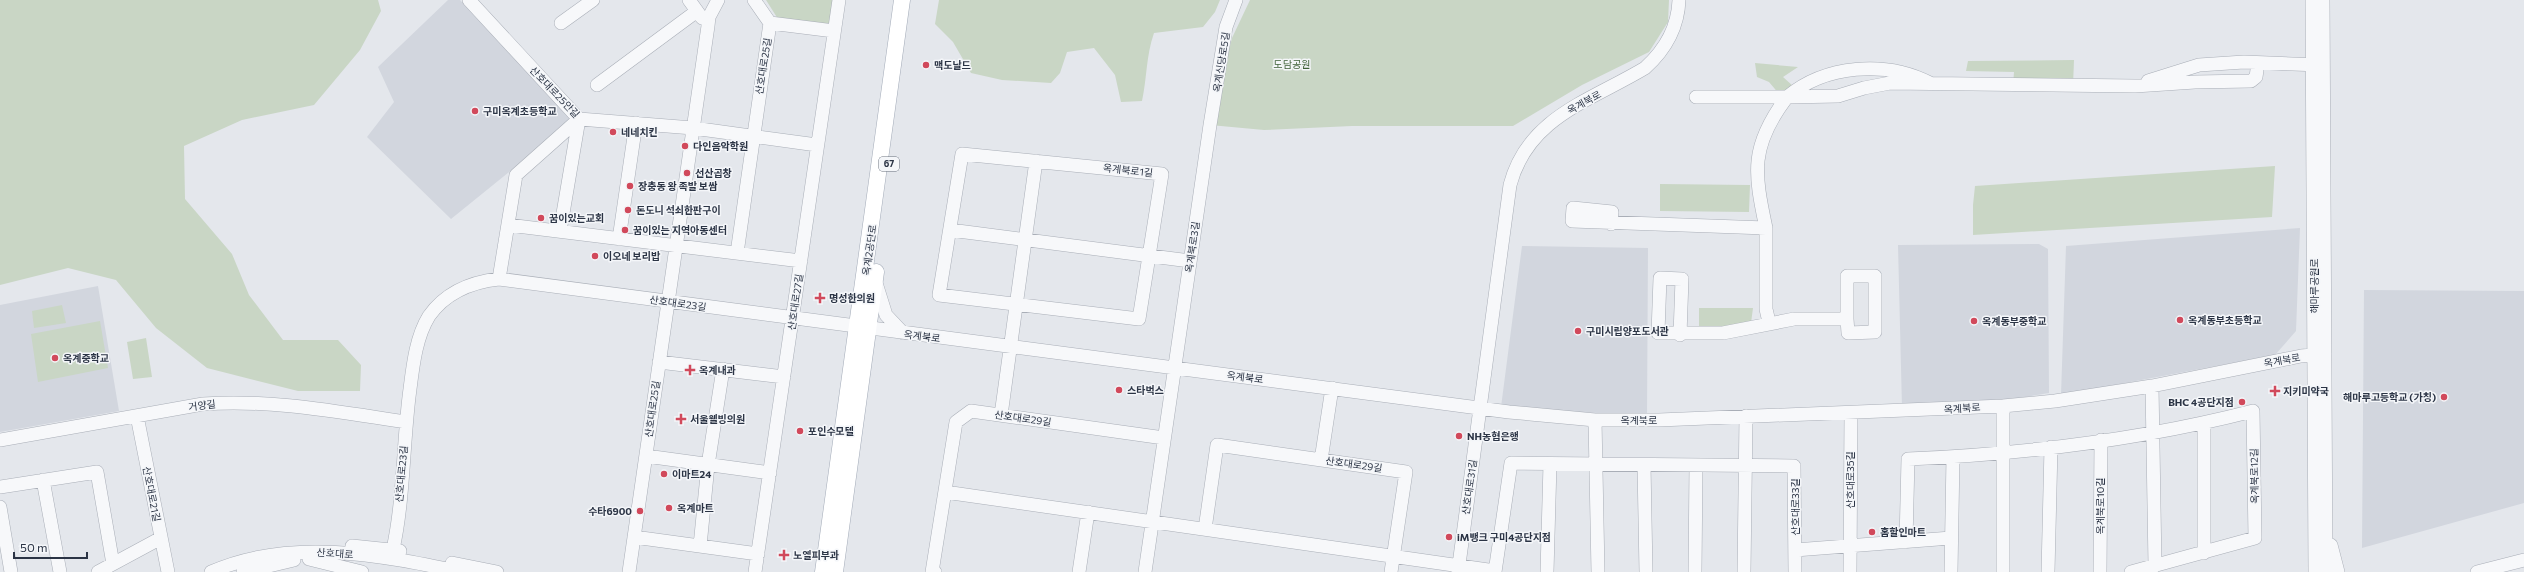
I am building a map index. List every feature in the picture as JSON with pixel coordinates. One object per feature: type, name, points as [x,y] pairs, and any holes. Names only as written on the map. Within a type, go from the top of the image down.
[{"type":"main road","name":"옥계2공단로","points":[[835,572],[902,0]]},
{"type":"main road","name":"옥계2공단로","points":[[823,572],[864,328],[875,280],[911,0]]},
{"type":"street","name":"산호대로25안길","points":[[469,0],[579,119],[693,128]]},
{"type":"street","points":[[560,23],[593,0]]},
{"type":"street","points":[[689,0],[708,26]]},
{"type":"street","name":"산호대로25길","points":[[629,572],[709,17],[718,0]]},
{"type":"street","points":[[754,0],[770,23],[834,31]]},
{"type":"street","name":"산호대로27길","points":[[755,572],[839,0]]},
{"type":"street","name":"옥계신당로5길","points":[[1210,125],[1226,27],[1236,0]]},
{"type":"street","name":"옥계북로","points":[[1480,408],[1510,185],[1521,155],[1537,134],[1555,119],[1623,81],[1655,59],[1672,33],[1677,18],[1679,0]]},
{"type":"street","name":"해마루공원로","points":[[2312,0],[2318,65]]},
{"type":"street","name":"해마루공원로","points":[[2315,572],[2320,354],[2318,65],[2323,0]]},
{"type":"street","points":[[597,85],[697,11]]},
{"type":"street","name":"산호대로25길","points":[[737,253],[770,23]]},
{"type":"street","points":[[2135,86],[2176,70],[2199,65],[2244,62],[2318,65]]},
{"type":"street","points":[[1696,97],[1838,96],[1890,83],[2135,86],[2195,76],[2228,76],[2253,81],[2256,78],[2257,70],[2318,65]]},
{"type":"street","points":[[1770,322],[1766,309],[1766,228],[1756,178],[1756,163],[1759,148],[1768,127],[1787,97],[1816,78],[1848,70],[1898,70],[1933,84]]},
{"type":"street","points":[[499,279],[516,175],[579,119]]},
{"type":"street","points":[[560,231],[579,119]]},
{"type":"street","points":[[619,239],[636,123]]},
{"type":"street","name":"옥계북로3길","points":[[1174,368],[1210,125]]},
{"type":"street","points":[[693,128],[817,145]]},
{"type":"street","name":"옥계북로1길","points":[[962,154],[1036,161],[1162,174],[1139,319],[939,295],[962,154]]},
{"type":"street","points":[[1001,415],[1036,161]]},
{"type":"street","points":[[1611,224],[1766,228]]},
{"type":"street","points":[[508,225],[801,261]]},
{"type":"street","points":[[950,230],[1190,261]]},
{"type":"street","points":[[1847,276],[1875,276],[1875,332],[1848,333],[1848,319],[1847,276]]},
{"type":"street","name":"산호대로23길","points":[[392,549],[406,422],[417,347],[429,316],[439,305],[464,287],[480,281],[499,279],[864,328]]},
{"type":"street","points":[[875,280],[886,315],[903,333]]},
{"type":"street","points":[[1680,335],[1723,333],[1770,322],[1794,319],[1848,319]]},
{"type":"street","name":"옥계북로","points":[[864,328],[1480,408],[1595,420],[1659,420],[1746,416],[1851,414],[2003,406],[2055,401],[2152,386],[2224,370],[2320,354]]},
{"type":"street","name":"해마루공원로","points":[[2320,354],[2326,500],[2326,572]]},
{"type":"street","points":[[659,362],[784,376]]},
{"type":"street","points":[[1145,572],[1174,368]]},
{"type":"street","points":[[700,546],[708,465],[723,369]]},
{"type":"street","points":[[2152,386],[2155,566]]},
{"type":"street","points":[[1321,460],[1332,388]]},
{"type":"street","name":"거양길","points":[[0,440],[202,404],[237,402],[286,404],[406,422]]},
{"type":"street","points":[[2003,406],[2003,572]]},
{"type":"street","name":"산호대로31길","points":[[1458,569],[1480,408]]},
{"type":"street","name":"산호대로29길","points":[[935,572],[932,572],[956,422],[971,411],[1164,438]]},
{"type":"street","name":"옥계북로12길","points":[[2131,572],[2255,538],[2252,411],[2152,434]]},
{"type":"street","name":"산호대로35길","points":[[1850,572],[1851,414]]},
{"type":"street","name":"산호대로21길","points":[[137,416],[168,572]]},
{"type":"street","points":[[1744,572],[1746,416]]},
{"type":"street","points":[[1595,420],[1598,572]]},
{"type":"street","points":[[2204,423],[2204,553]]},
{"type":"street","points":[[1906,542],[1908,459],[2004,454],[2152,434]]},
{"type":"street","name":"옥계북로10길","points":[[2100,572],[2101,440]]},
{"type":"street","name":"산호대로29길","points":[[1205,529],[1217,445],[1406,472],[1392,572]]},
{"type":"street","points":[[2048,572],[2050,447]]},
{"type":"street","points":[[646,456],[770,474]]},
{"type":"street","points":[[1951,572],[1952,457]]},
{"type":"street","name":"산호대로33길","points":[[1495,572],[1512,463],[1794,466],[1795,572]]},
{"type":"street","points":[[1547,572],[1550,464]]},
{"type":"street","points":[[1644,465],[1646,572]]},
{"type":"street","points":[[1695,572],[1696,465]]},
{"type":"street","points":[[0,487],[97,472],[113,564]]},
{"type":"street","points":[[43,480],[60,572]]},
{"type":"street","points":[[945,492],[1394,557],[1458,569],[1495,572]]},
{"type":"street","points":[[2326,500],[2331,546],[2338,572]]},
{"type":"street","points":[[0,507],[11,572]]},
{"type":"street","points":[[1079,572],[1088,512]]},
{"type":"street","points":[[98,572],[161,538]]},
{"type":"street","points":[[634,538],[758,554]]},
{"type":"street","points":[[1850,546],[1951,538]]},
{"type":"street","points":[[298,552],[334,546],[392,549],[497,572]]},
{"type":"street","name":"산호대로33길","points":[[1795,550],[1850,546]]},
{"type":"street","name":"산호대로","points":[[211,572],[267,555],[298,552],[370,556],[462,572]]},
{"type":"street","points":[[309,559],[362,572]]},
{"type":"street","name":"산호대로","points":[[243,572],[282,562],[309,559],[365,562],[423,572]]},
{"type":"street","points":[[2477,572],[2524,560]]},
{"type":"street","points":[[2511,572],[2524,569]]},
{"type":"shaded area","name":"구미옥계초등학교","points":[[448,0],[460,0],[572,121],[451,219],[367,137],[394,102],[378,67]]},
{"type":"shaded area","name":"옥계동부초등학교","points":[[2300,228],[2296,331],[2275,355],[2061,395],[2066,246]]},
{"type":"shaded area","name":"옥계동부중학교","points":[[2039,244],[2048,249],[2049,393],[2013,399],[1902,408],[1898,245]]},
{"type":"shaded area","points":[[1522,246],[1648,248],[1647,416],[1501,407]]},
{"type":"shaded area","name":"옥계중학교","points":[[98,286],[119,411],[0,432],[0,305]]},
{"type":"shaded area","name":"해마루고등학교 (가칭)","points":[[2364,290],[2524,291],[2524,503],[2362,548]]},
{"type":"green space","points":[[0,0],[378,0],[381,11],[360,50],[314,105],[242,120],[184,146],[185,199],[232,254],[249,295],[283,340],[338,340],[361,365],[360,391],[298,391],[207,368],[156,328],[116,280],[68,268],[0,285]]},
{"type":"green space","points":[[766,0],[833,0],[829,26],[778,19]]},
{"type":"green space","points":[[939,0],[1220,0],[1215,12],[1203,27],[1154,33],[1149,50],[1142,101],[1121,102],[1115,75],[1094,48],[1067,52],[1060,73],[1051,83],[1002,80],[971,73],[953,42],[935,24]]},
{"type":"green space","name":"도담공원","points":[[1250,0],[1669,0],[1668,22],[1649,52],[1582,85],[1513,126],[1352,126],[1264,130],[1210,125],[1232,38]]},
{"type":"green space","points":[[2074,60],[2073,86],[2013,85],[2014,72],[1966,71],[1968,61]]},
{"type":"green space","points":[[1755,63],[1798,67],[1783,77],[1793,86],[1780,95],[1769,82],[1757,77]]},
{"type":"green space","points":[[2275,166],[2272,217],[1973,235],[1973,205],[1975,186]]},
{"type":"green space","points":[[1660,184],[1750,185],[1749,212],[1660,211]]},
{"type":"green space","points":[[62,305],[66,323],[34,328],[32,311]]},
{"type":"green space","points":[[1699,308],[1753,308],[1751,323],[1721,328],[1699,327]]},
{"type":"green space","points":[[100,321],[108,368],[38,382],[31,334]]},
{"type":"green space","points":[[146,338],[152,377],[133,379],[127,342]]},
{"type":"place","name":"맥도날드","points":[[926,65]]},
{"type":"place","name":"구미옥계초등학교","points":[[475,111]]},
{"type":"place","name":"네네치킨","points":[[613,132]]},
{"type":"place","name":"다인음악학원","points":[[685,146]]},
{"type":"place","name":"선산곱창","points":[[687,173]]},
{"type":"place","name":"장충동 왕 족발 보쌈","points":[[630,186]]},
{"type":"place","name":"돈도니 석쇠한판구이","points":[[628,210]]},
{"type":"place","name":"꿈이있는교회","points":[[541,218]]},
{"type":"place","name":"꿈이있는 지역아동센터","points":[[625,230]]},
{"type":"place","name":"이오네 보리밥","points":[[595,256]]},
{"type":"place","name":"명성한의원","points":[[820,298]]},
{"type":"place","name":"옥계동부초등학교","points":[[2180,320]]},
{"type":"place","name":"옥계동부중학교","points":[[1974,321]]},
{"type":"place","name":"구미시립양포도서관","points":[[1578,331]]},
{"type":"place","name":"옥계중학교","points":[[55,358]]},
{"type":"place","name":"옥계내과","points":[[690,370]]},
{"type":"place","name":"스타벅스","points":[[1119,390]]},
{"type":"place","name":"지키미약국","points":[[2275,391]]},
{"type":"place","name":"해마루고등학교 (가칭)","points":[[2444,397]]},
{"type":"place","name":"BHC 4공단지점","points":[[2242,402]]},
{"type":"place","name":"서울웰빙의원","points":[[681,419]]},
{"type":"place","name":"포인수모텔","points":[[800,431]]},
{"type":"place","name":"NH농협은행","points":[[1459,436]]},
{"type":"place","name":"이마트24","points":[[664,474]]},
{"type":"place","name":"옥계마트","points":[[669,508]]},
{"type":"place","name":"수타6900","points":[[640,511]]},
{"type":"place","name":"홈할인마트","points":[[1872,532]]},
{"type":"place","name":"iM뱅크 구미4공단지점","points":[[1449,537]]},
{"type":"place","name":"노엘피부과","points":[[784,555]]}]
